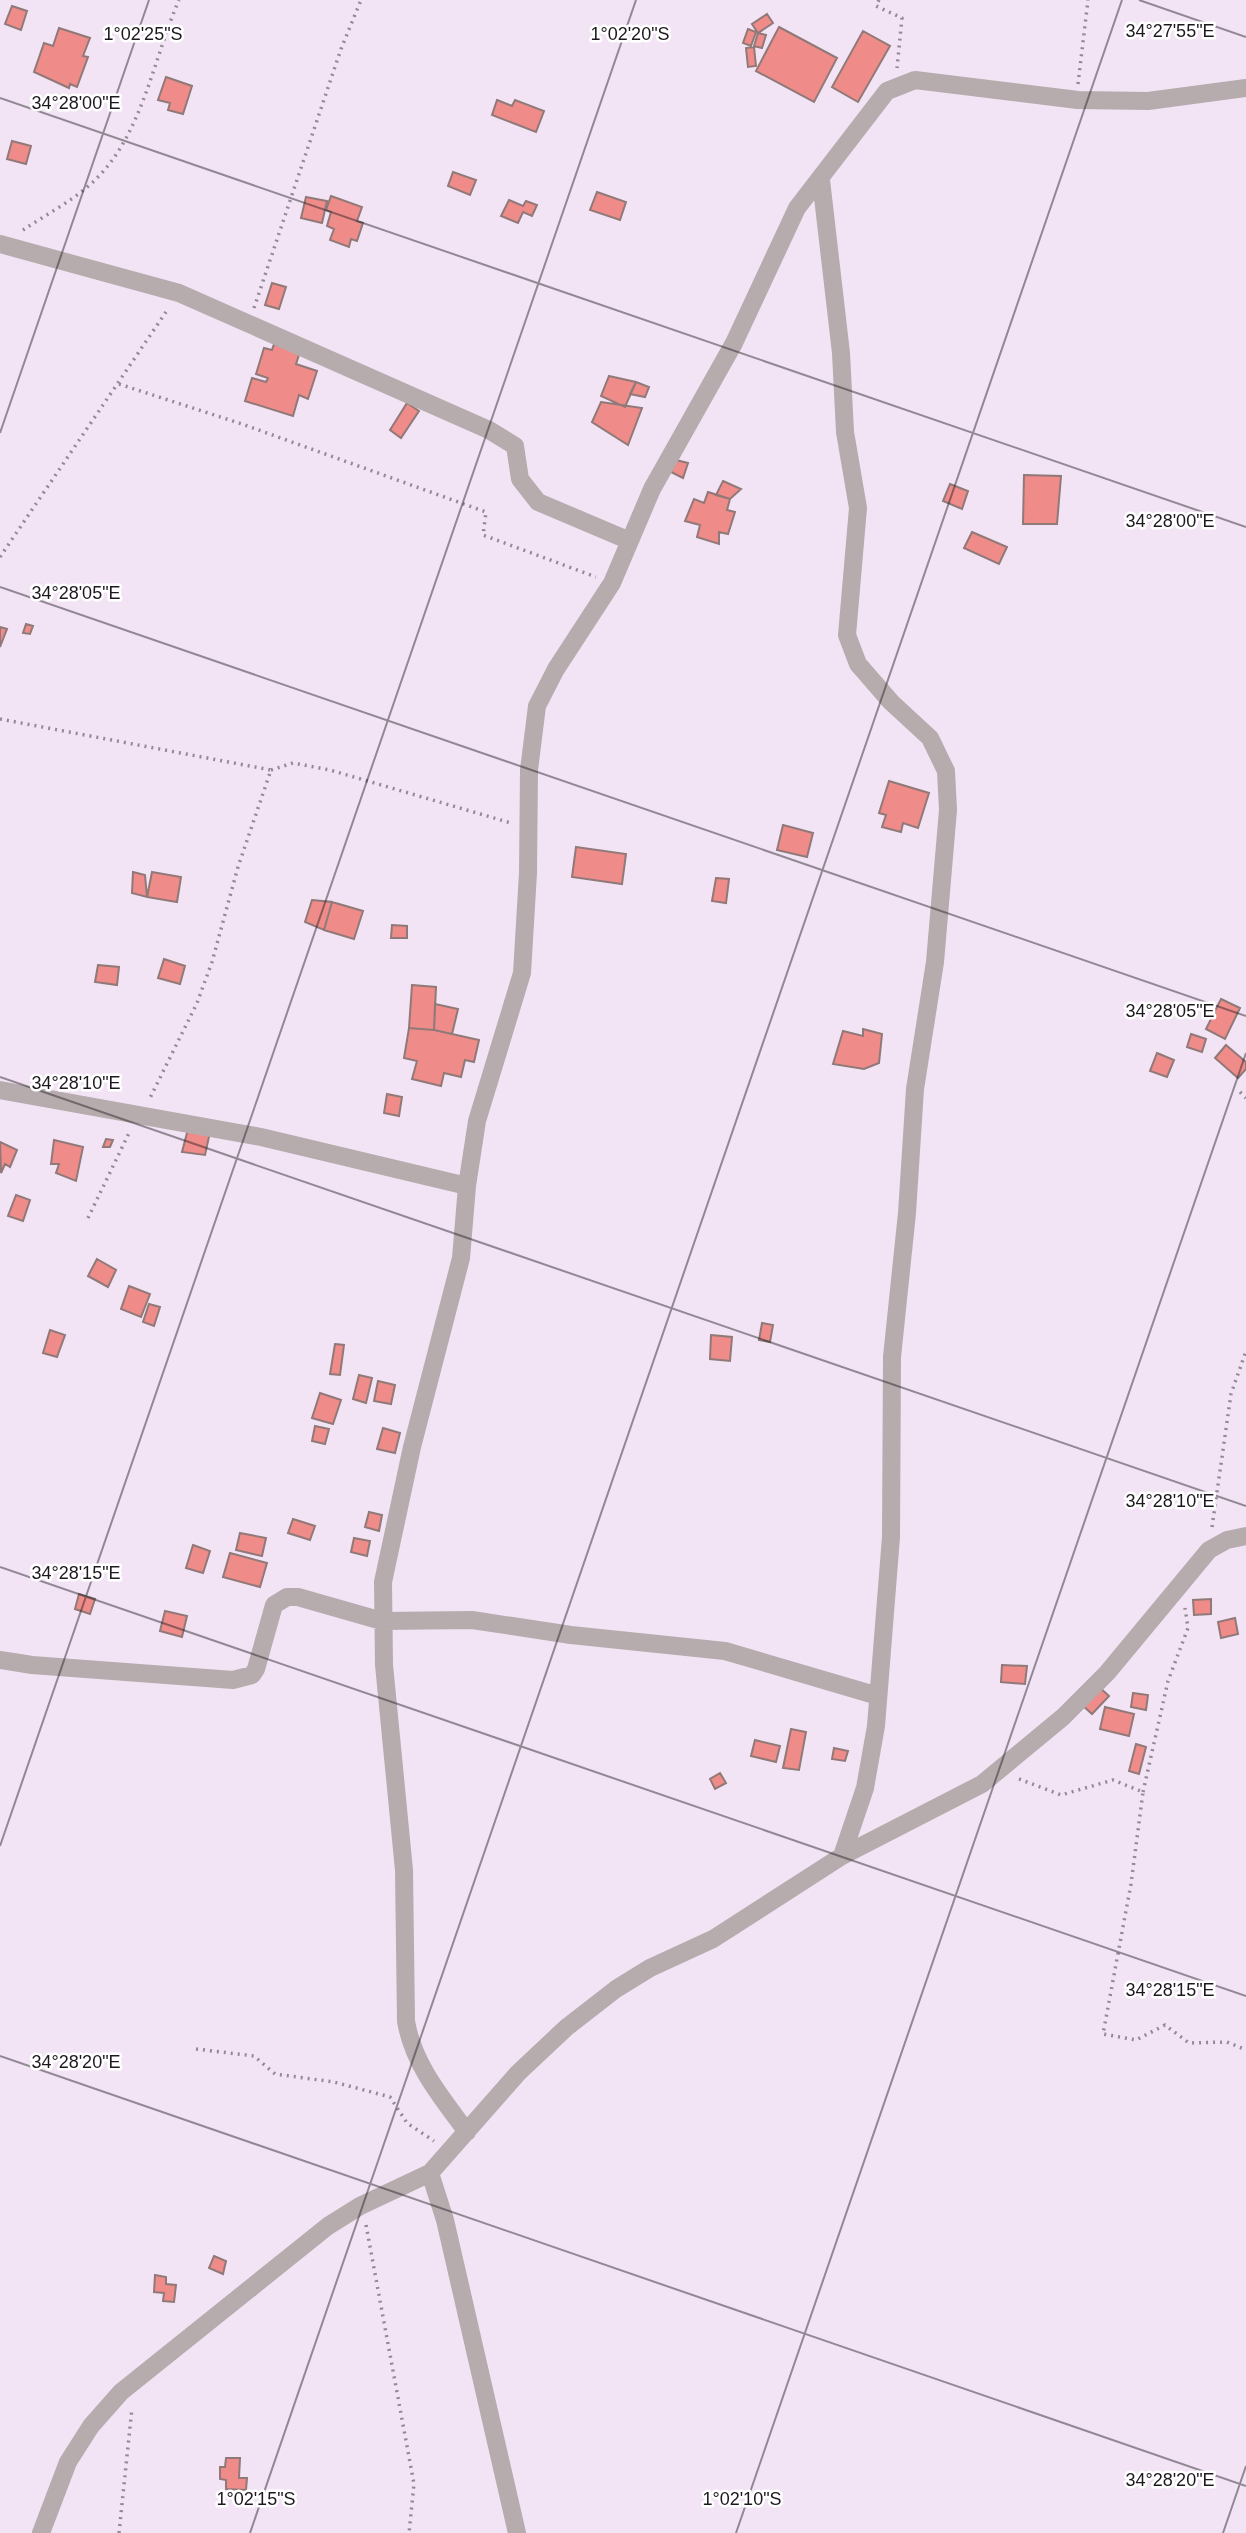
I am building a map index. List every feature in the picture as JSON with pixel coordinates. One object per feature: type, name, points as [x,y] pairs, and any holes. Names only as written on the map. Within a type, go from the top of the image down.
[{"type":"street","points":[[467,2132],[424,2070],[409,2041],[405,1998],[404,1870],[383,1621],[383,1583],[389,1546],[461,1258],[472,1143],[485,1089],[522,973],[528,873],[526,828],[529,770],[537,706],[556,669],[612,583],[679,437],[734,343],[797,208],[821,180],[880,99],[895,85],[915,80],[1078,100],[1148,101],[1246,88]]},
{"type":"street","points":[[821,180],[841,353],[845,432],[858,508],[847,635],[858,664],[891,702],[930,738],[946,771],[948,789],[941,904],[915,1089],[907,1213],[892,1357],[891,1537],[878,1696],[865,1788],[842,1856]]},
{"type":"street","points":[[0,245],[179,293],[401,388],[505,438],[518,452],[520,479],[538,502],[630,541]]},
{"type":"street","points":[[0,1090],[261,1137],[467,1185]]},
{"type":"street","points":[[40,2533],[68,2462],[91,2426],[141,2374],[277,2264],[360,2206],[430,2173],[518,2073],[566,2026],[616,1989],[650,1968],[713,1939],[842,1856],[982,1784],[1020,1754],[1107,1673],[1209,1550],[1227,1540],[1246,1536]]},
{"type":"street","points":[[0,1660],[32,1665],[233,1680],[251,1675],[256,1669],[270,1613],[279,1600],[287,1597],[311,1599],[383,1621],[472,1620],[725,1651],[878,1696]]},
{"type":"street","points":[[430,2173],[445,2220],[517,2533]]},
{"type":"path","points":[[0,245],[97,178],[110,163],[136,118],[179,0]]},
{"type":"path","points":[[248,324],[341,49],[361,0]]},
{"type":"path","points":[[878,0],[876,6],[902,18],[895,85]]},
{"type":"path","points":[[1078,100],[1079,54],[1088,0]]},
{"type":"path","points":[[0,557],[179,293]]},
{"type":"path","points":[[119,384],[242,424],[486,512],[483,535],[612,583]]},
{"type":"path","points":[[0,719],[271,770],[293,763],[330,770],[526,828]]},
{"type":"path","points":[[88,1218],[116,1156],[141,1116],[197,1003],[271,770]]},
{"type":"path","points":[[1240,1093],[1246,1098]]},
{"type":"path","points":[[1209,1550],[1231,1394],[1246,1351]]},
{"type":"path","points":[[1190,1570],[1184,1597],[1188,1628],[1168,1681],[1143,1792],[1103,2034],[1136,2040],[1165,2025],[1189,2043],[1227,2042],[1246,2050]]},
{"type":"path","points":[[1013,1780],[1023,1778],[1061,1795],[1113,1780],[1143,1792]]},
{"type":"path","points":[[196,2049],[254,2056],[275,2074],[334,2082],[390,2097],[407,2123],[451,2152]]},
{"type":"path","points":[[360,2206],[369,2235],[414,2484],[409,2533]]},
{"type":"path","points":[[120,2533],[131,2410],[143,2380],[141,2374]]},
{"type":"building","points":[[12,6],[27,11],[21,30],[5,24]]},
{"type":"building","points":[[767,14],[773,23],[758,33],[752,24]]},
{"type":"building","points":[[779,27],[837,58],[814,102],[756,71]]},
{"type":"building","points":[[59,28],[90,38],[83,56],[88,57],[77,87],[70,84],[69,88],[34,72],[44,43],[53,46]]},
{"type":"building","points":[[748,29],[756,32],[751,46],[743,43]]},
{"type":"building","points":[[863,31],[890,46],[858,102],[832,87]]},
{"type":"building","points":[[758,33],[766,35],[762,48],[754,46]]},
{"type":"building","points":[[754,47],[756,66],[748,67],[746,48]]},
{"type":"building","points":[[166,77],[192,86],[183,114],[168,110],[170,103],[158,100]]},
{"type":"building","points":[[497,100],[512,106],[515,100],[544,111],[536,132],[492,115]]},
{"type":"building","points":[[12,141],[31,146],[26,164],[7,159]]},
{"type":"building","points":[[453,172],[476,180],[470,195],[448,186]]},
{"type":"building","points":[[597,192],[626,202],[620,220],[590,210]]},
{"type":"building","points":[[331,196],[362,207],[357,221],[363,223],[357,241],[351,239],[349,247],[330,240],[334,229],[327,226],[331,212],[326,210]]},
{"type":"building","points":[[306,197],[327,201],[322,223],[301,218]]},
{"type":"building","points":[[509,200],[523,206],[526,201],[537,205],[532,216],[523,212],[518,223],[501,216]]},
{"type":"building","points":[[272,283],[286,287],[279,309],[265,305]]},
{"type":"building","points":[[274,344],[300,352],[296,364],[317,371],[308,399],[299,395],[293,416],[245,401],[252,378],[266,382],[268,378],[256,374],[264,348],[272,350]]},
{"type":"building","points":[[609,376],[636,382],[625,407],[601,396]]},
{"type":"building","points":[[636,382],[649,387],[645,397],[630,394]]},
{"type":"building","points":[[601,402],[642,408],[628,445],[592,422]]},
{"type":"building","points":[[407,403],[419,411],[401,438],[390,430]]},
{"type":"building","points":[[676,460],[688,463],[683,478],[671,472]]},
{"type":"building","points":[[1024,475],[1061,476],[1057,524],[1023,524]]},
{"type":"building","points":[[723,481],[741,489],[730,499],[716,495]]},
{"type":"building","points":[[950,484],[968,491],[962,509],[943,501]]},
{"type":"building","points":[[708,492],[730,499],[727,510],[735,512],[728,534],[719,532],[719,544],[697,537],[700,525],[685,521],[694,499],[704,503]]},
{"type":"building","points":[[972,532],[1007,547],[999,564],[964,548]]},
{"type":"building","points":[[26,624],[33,626],[30,634],[23,633]]},
{"type":"building","points":[[0,627],[7,629],[0,647]]},
{"type":"building","points":[[889,781],[929,793],[918,828],[903,823],[901,832],[882,827],[886,815],[879,813]]},
{"type":"building","points":[[783,825],[813,833],[807,857],[777,850]]},
{"type":"building","points":[[576,847],[626,854],[622,884],[572,877]]},
{"type":"building","points":[[133,872],[145,875],[147,897],[132,893]]},
{"type":"building","points":[[152,872],[181,877],[177,902],[147,897]]},
{"type":"building","points":[[716,878],[729,879],[726,903],[712,901]]},
{"type":"building","points":[[312,900],[332,902],[324,930],[305,922]]},
{"type":"building","points":[[332,902],[363,911],[354,939],[324,930]]},
{"type":"building","points":[[392,925],[407,926],[407,938],[391,938]]},
{"type":"building","points":[[164,959],[185,966],[180,984],[158,978]]},
{"type":"building","points":[[98,965],[119,967],[117,985],[95,982]]},
{"type":"building","points":[[412,985],[436,987],[434,1030],[409,1028]]},
{"type":"building","points":[[1221,999],[1240,1008],[1225,1039],[1206,1029]]},
{"type":"building","points":[[435,1004],[458,1009],[452,1034],[434,1030]]},
{"type":"building","points":[[409,1028],[434,1030],[479,1040],[474,1062],[465,1060],[461,1077],[444,1073],[441,1086],[412,1079],[417,1061],[404,1058]]},
{"type":"building","points":[[863,1029],[882,1034],[879,1063],[864,1069],[833,1064],[843,1031],[863,1036]]},
{"type":"building","points":[[1191,1034],[1206,1039],[1202,1052],[1187,1047]]},
{"type":"building","points":[[1226,1045],[1246,1062],[1246,1069],[1238,1078],[1215,1058]]},
{"type":"building","points":[[1157,1053],[1174,1060],[1167,1077],[1150,1071]]},
{"type":"building","points":[[387,1094],[402,1097],[399,1116],[384,1113]]},
{"type":"building","points":[[188,1129],[210,1132],[205,1155],[182,1152]]},
{"type":"building","points":[[106,1139],[113,1140],[110,1147],[103,1147]]},
{"type":"building","points":[[54,1140],[83,1147],[76,1181],[56,1173],[59,1164],[51,1164]]},
{"type":"building","points":[[0,1142],[17,1150],[10,1167],[5,1164],[1,1173]]},
{"type":"building","points":[[16,1195],[30,1200],[23,1221],[8,1216]]},
{"type":"building","points":[[97,1259],[116,1270],[108,1287],[88,1276]]},
{"type":"building","points":[[129,1286],[150,1294],[141,1317],[121,1309]]},
{"type":"building","points":[[149,1304],[160,1307],[154,1326],[143,1322]]},
{"type":"building","points":[[762,1323],[773,1325],[770,1342],[759,1340]]},
{"type":"building","points":[[50,1330],[65,1335],[57,1357],[43,1353]]},
{"type":"building","points":[[711,1335],[732,1337],[730,1361],[710,1359]]},
{"type":"building","points":[[335,1344],[344,1345],[340,1375],[330,1374]]},
{"type":"building","points":[[359,1375],[372,1378],[366,1403],[353,1399]]},
{"type":"building","points":[[378,1381],[395,1385],[391,1404],[374,1401]]},
{"type":"building","points":[[320,1393],[341,1400],[333,1424],[312,1418]]},
{"type":"building","points":[[315,1426],[329,1429],[325,1444],[312,1441]]},
{"type":"building","points":[[383,1428],[400,1433],[395,1453],[377,1449]]},
{"type":"building","points":[[369,1512],[382,1515],[379,1531],[365,1527]]},
{"type":"building","points":[[293,1519],[315,1526],[310,1540],[288,1533]]},
{"type":"building","points":[[240,1533],[266,1538],[262,1556],[236,1550]]},
{"type":"building","points":[[354,1538],[370,1541],[367,1556],[351,1552]]},
{"type":"building","points":[[193,1545],[210,1551],[203,1573],[186,1568]]},
{"type":"building","points":[[230,1553],[267,1563],[260,1587],[223,1577]]},
{"type":"building","points":[[79,1594],[95,1599],[90,1614],[75,1609]]},
{"type":"building","points":[[1211,1599],[1211,1614],[1194,1615],[1193,1600]]},
{"type":"building","points":[[165,1611],[187,1616],[182,1637],[160,1631]]},
{"type":"building","points":[[1235,1618],[1238,1634],[1221,1638],[1218,1622]]},
{"type":"building","points":[[1002,1665],[1027,1666],[1025,1684],[1001,1682]]},
{"type":"building","points":[[1098,1686],[1109,1696],[1092,1714],[1081,1704]]},
{"type":"building","points":[[1133,1693],[1148,1695],[1146,1710],[1131,1707]]},
{"type":"building","points":[[1105,1707],[1134,1714],[1129,1736],[1100,1729]]},
{"type":"building","points":[[791,1729],[806,1732],[799,1770],[783,1768]]},
{"type":"building","points":[[755,1740],[780,1746],[776,1762],[751,1756]]},
{"type":"building","points":[[1136,1744],[1146,1747],[1139,1774],[1129,1771]]},
{"type":"building","points":[[834,1748],[848,1751],[845,1761],[832,1759]]},
{"type":"building","points":[[720,1773],[726,1783],[715,1789],[710,1779]]},
{"type":"building","points":[[214,2256],[226,2261],[223,2274],[209,2268]]},
{"type":"building","points":[[155,2275],[166,2277],[166,2284],[176,2285],[174,2302],[163,2301],[164,2293],[154,2292]]},
{"type":"building","points":[[226,2458],[240,2458],[239,2478],[247,2478],[246,2490],[226,2489],[226,2480],[220,2479],[220,2467],[225,2467]]}]
